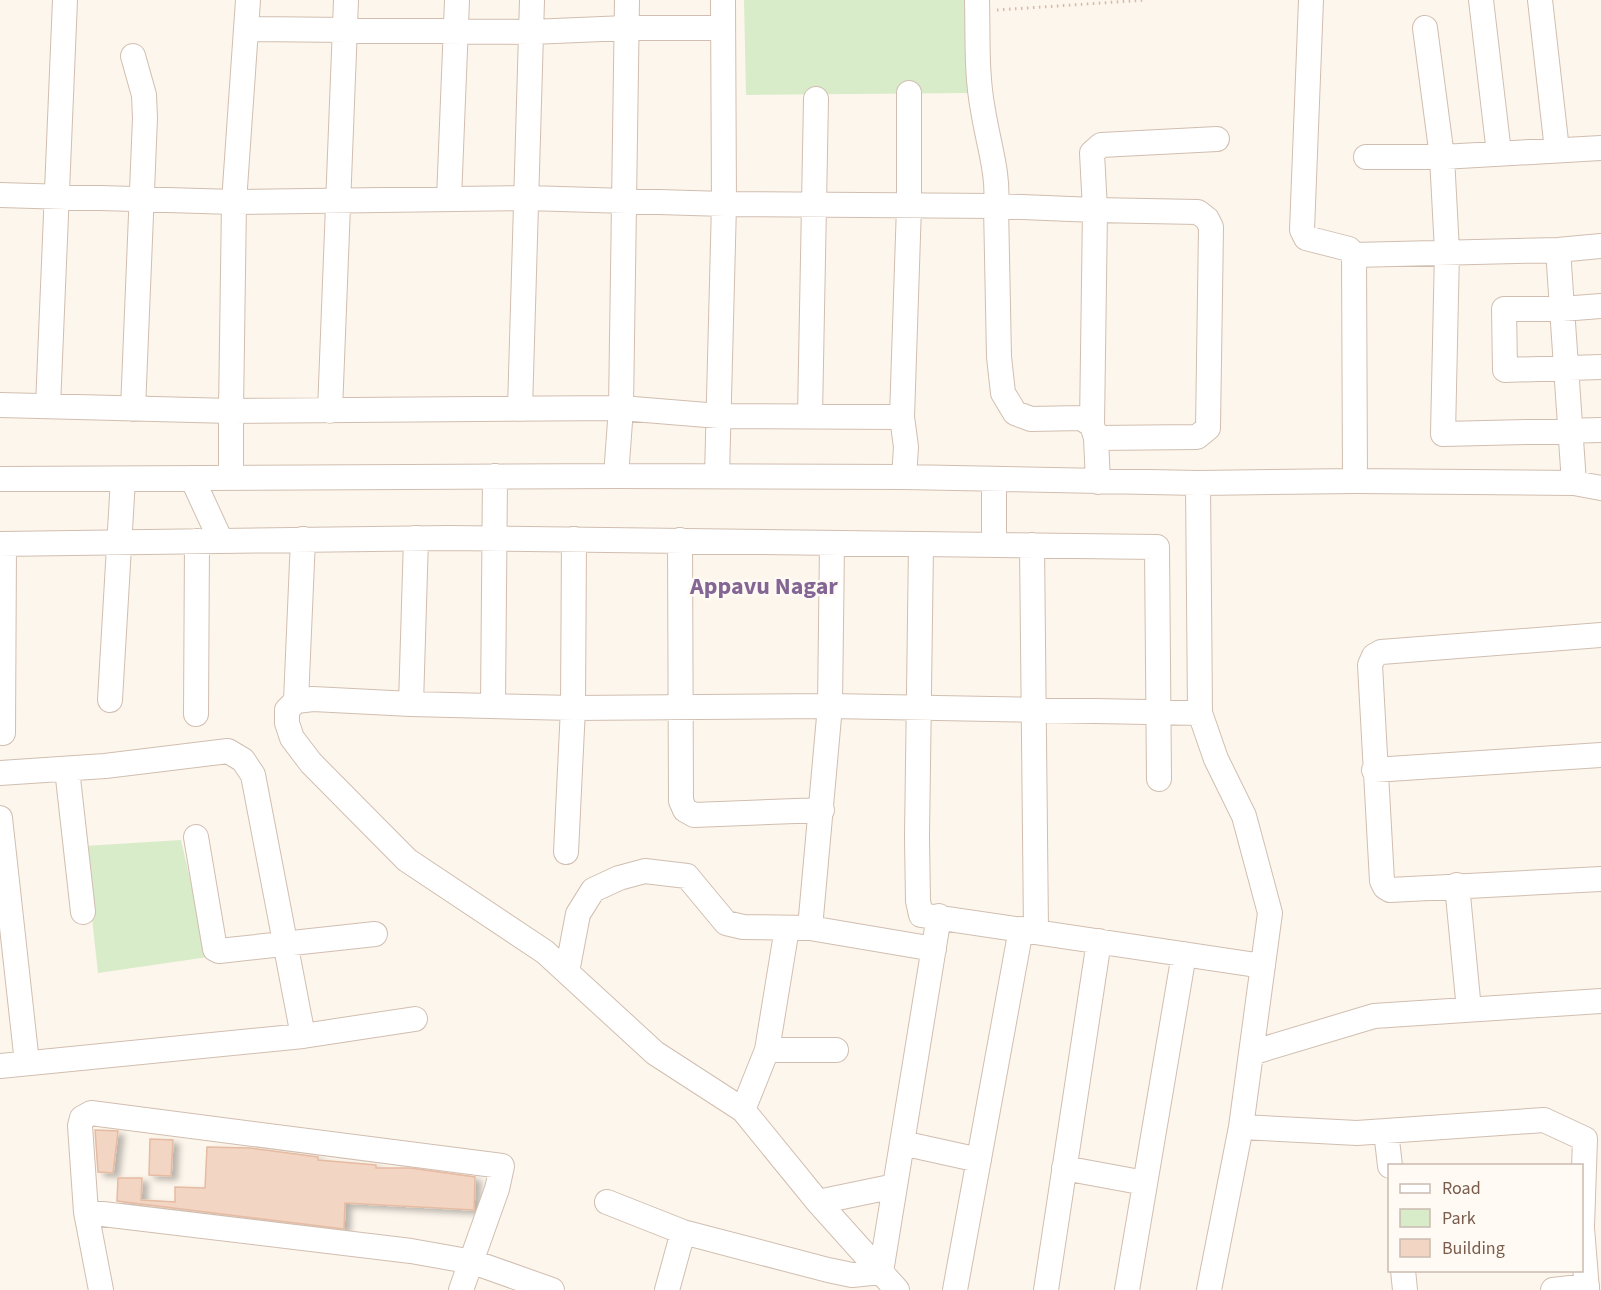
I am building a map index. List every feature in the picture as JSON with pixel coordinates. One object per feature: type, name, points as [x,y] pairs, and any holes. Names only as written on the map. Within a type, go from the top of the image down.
[{"type":"street","points":[[48,406],[59,197],[65,0]]},
{"type":"street","points":[[231,478],[234,202],[248,0]]},
{"type":"street","points":[[330,411],[346,0]]},
{"type":"street","points":[[449,199],[457,0]]},
{"type":"street","points":[[520,409],[528,198],[532,0]]},
{"type":"street","points":[[616,476],[621,408],[627,0]]},
{"type":"street","points":[[717,476],[724,204],[723,0]]},
{"type":"street","points":[[1311,0],[1302,230],[1306,238],[1349,249],[1354,255],[1355,481]]},
{"type":"street","points":[[1481,0],[1499,153]]},
{"type":"street","points":[[1540,0],[1557,150]]},
{"type":"street","points":[[0,195],[234,202],[528,198],[724,204],[996,206],[1198,212],[1207,219],[1211,227],[1208,428],[1197,437],[1094,432],[1081,418],[1031,419],[1015,413],[1003,393],[999,357],[996,206],[998,185],[977,66],[977,6]]},
{"type":"street","points":[[246,29],[531,32],[626,28],[723,28]]},
{"type":"street","points":[[1425,28],[1442,157],[1447,251],[1443,434],[1601,430]]},
{"type":"street","points":[[133,57],[144,96],[133,409]]},
{"type":"street","points":[[904,477],[906,447],[902,417],[909,206],[909,93]]},
{"type":"street","points":[[810,416],[816,99]]},
{"type":"street","points":[[1098,482],[1094,432],[1095,210],[1092,153],[1096,147],[1101,145],[1217,139]]},
{"type":"street","points":[[1366,157],[1442,157],[1601,148]]},
{"type":"street","points":[[1354,255],[1558,250],[1601,246]]},
{"type":"street","points":[[1558,250],[1574,483]]},
{"type":"street","points":[[1601,306],[1504,309],[1505,370],[1601,367]]},
{"type":"street","points":[[0,405],[231,411],[621,408],[719,416],[902,417]]},
{"type":"street","points":[[493,704],[495,476]]},
{"type":"street","points":[[0,479],[495,476],[904,477],[1198,483],[1355,481],[1574,483],[1601,488]]},
{"type":"street","points":[[192,478],[221,541]]},
{"type":"street","points":[[110,700],[123,479]]},
{"type":"street","points":[[994,479],[994,545]]},
{"type":"street","points":[[1198,483],[1200,713],[1216,759],[1244,816],[1270,913],[1240,1127],[1209,1290]]},
{"type":"street","points":[[411,704],[416,538]]},
{"type":"street","points":[[3,733],[2,544],[495,538],[921,546],[1032,544],[1157,547],[1159,779]]},
{"type":"street","points":[[296,701],[303,539]]},
{"type":"street","points":[[566,852],[573,708],[574,539]]},
{"type":"street","points":[[680,540],[681,801],[685,810],[693,815],[822,810]]},
{"type":"street","points":[[196,714],[197,541]]},
{"type":"street","points":[[743,1110],[767,1050],[799,928],[822,810],[830,706],[832,544]]},
{"type":"street","points":[[955,1290],[979,1160],[1028,930],[1034,710],[1032,544]]},
{"type":"street","points":[[921,546],[918,708],[918,901],[921,915],[1263,966]]},
{"type":"street","points":[[1601,635],[1381,652],[1374,656],[1370,665],[1374,770],[1382,881],[1385,887],[1390,890],[1601,879]]},
{"type":"street","points":[[897,1290],[818,1202],[743,1110],[655,1053],[545,952],[407,860],[311,763],[292,738],[287,723],[287,710],[296,701],[313,699],[573,708],[830,706],[1200,713]]},
{"type":"street","points":[[0,773],[67,769],[228,751],[243,760],[253,775],[303,1036]]},
{"type":"street","points":[[1374,770],[1601,755]]},
{"type":"street","points":[[67,769],[82,912]]},
{"type":"street","points":[[0,818],[27,1063]]},
{"type":"street","points":[[196,837],[215,949],[219,951],[375,934]]},
{"type":"street","points":[[567,972],[578,914],[593,890],[619,878],[645,871],[687,876],[726,922],[743,927],[799,928],[934,949]]},
{"type":"street","points":[[1456,885],[1469,1010]]},
{"type":"street","points":[[881,1272],[939,916]]},
{"type":"street","points":[[1046,1290],[1099,941]]},
{"type":"street","points":[[1127,1290],[1184,954]]},
{"type":"street","points":[[1251,1053],[1374,1016],[1601,1001]]},
{"type":"street","points":[[0,1066],[303,1036],[415,1018]]},
{"type":"street","points":[[767,1050],[836,1050]]},
{"type":"street","points":[[101,1290],[86,1212],[80,1126],[82,1118],[91,1113],[502,1166],[473,1262],[461,1290]]},
{"type":"street","points":[[1240,1127],[1357,1133],[1544,1120],[1585,1139],[1583,1183]]},
{"type":"street","points":[[1386,1131],[1390,1164]]},
{"type":"street","points":[[902,1143],[979,1160]]},
{"type":"street","points":[[1064,1168],[1145,1183]]},
{"type":"street","points":[[818,1202],[895,1186]]},
{"type":"street","points":[[607,1202],[683,1232],[852,1275],[881,1272]]},
{"type":"street","points":[[86,1212],[411,1251],[473,1262],[552,1290]]},
{"type":"street","points":[[667,1290],[683,1232]]},
{"type":"street","points":[[1552,1290],[1587,1288],[1583,1247]]},
{"type":"street","points":[[1403,1272],[1406,1290]]},
{"type":"path","points":[[977,6],[1146,0]]},
{"type":"green space","points":[[744,0],[964,0],[971,93],[746,95]]},
{"type":"green space","points":[[181,840],[208,957],[98,973],[84,846]]},
{"type":"building","points":[[95,1130],[118,1131],[113,1173],[98,1172]]},
{"type":"building","points":[[150,1139],[173,1140],[171,1176],[149,1175]]},
{"type":"building","points":[[207,1147],[250,1148],[318,1157],[318,1160],[376,1165],[376,1168],[410,1168],[475,1177],[474,1210],[345,1203],[344,1229],[117,1201],[118,1178],[142,1178],[141,1200],[175,1202],[175,1187],[205,1188]]},
{"type":"district","name":"Appavu Nagar","points":[[764,586]]}]
